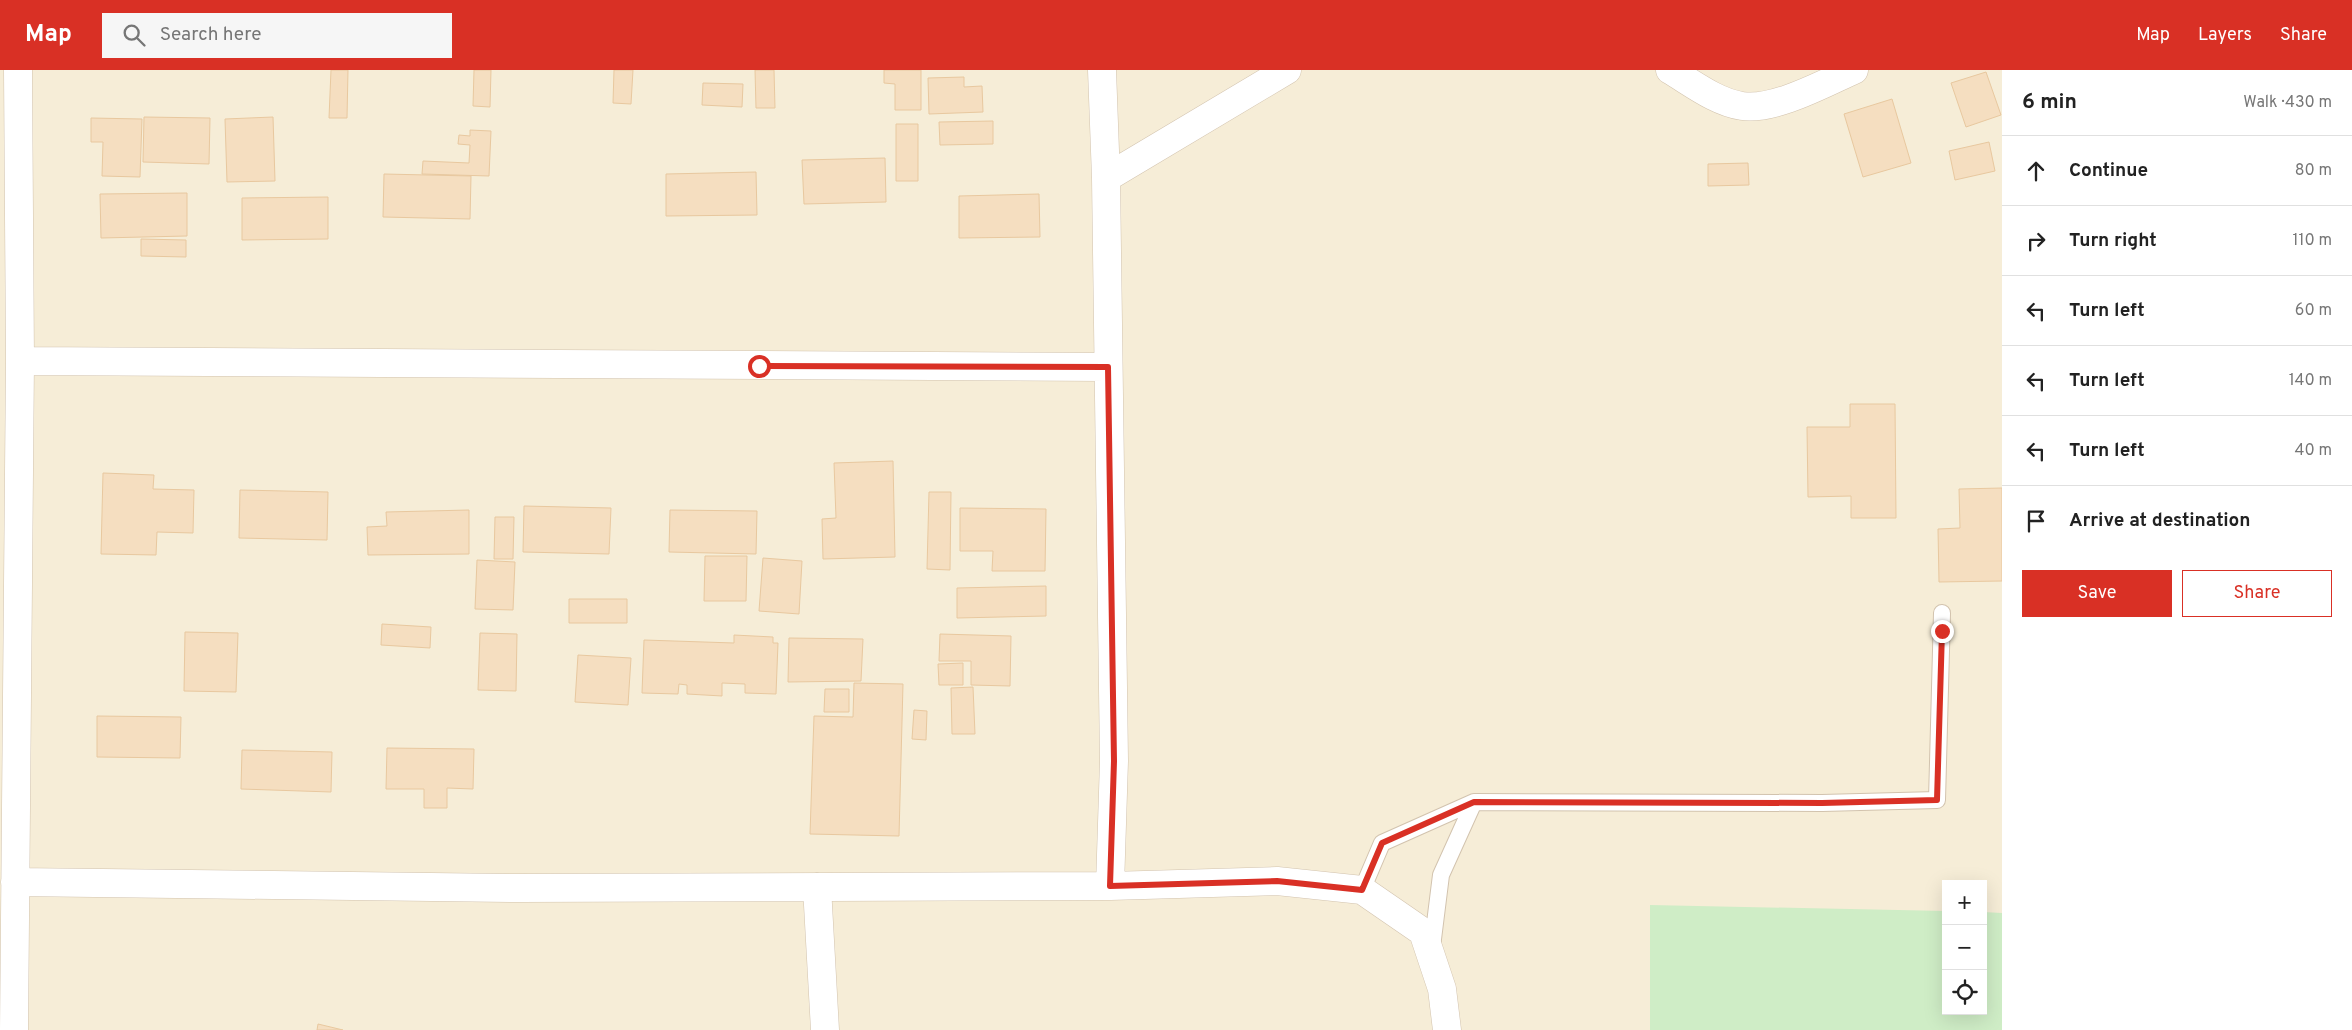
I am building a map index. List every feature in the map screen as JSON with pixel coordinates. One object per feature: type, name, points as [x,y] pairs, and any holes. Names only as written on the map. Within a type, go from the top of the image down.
[{"type":"street","points":[[14,1030],[20,361],[18,70]]},
{"type":"street","points":[[1102,70],[1106,178],[1114,761],[1110,886]]},
{"type":"street","points":[[1106,178],[1287,70]]},
{"type":"street","points":[[1670,70],[1713,96],[1742,106],[1780,102],[1854,70]]},
{"type":"street","points":[[20,361],[1108,367]]},
{"type":"street","points":[[15,882],[518,888],[1110,886],[1277,881],[1362,890],[1423,932],[1442,990],[1447,1030]]},
{"type":"street","points":[[817,887],[826,1030]]},
{"type":"lane","points":[[1362,890],[1382,843],[1474,802],[1822,803],[1937,800],[1942,612]]},
{"type":"lane","points":[[1431,954],[1442,875],[1474,802]]},
{"type":"shaded area","points":[[0,70],[2002,70],[2002,1030],[0,1030]]},
{"type":"green space","points":[[1650,905],[1942,911],[1942,1015],[1987,1015],[1987,912],[2002,913],[2002,1030],[1650,1030]]},
{"type":"building","points":[[331,70],[348,70],[347,118],[329,118]]},
{"type":"building","points":[[474,70],[491,70],[490,107],[473,106]]},
{"type":"building","points":[[614,70],[633,70],[631,104],[613,103]]},
{"type":"building","points":[[755,70],[774,70],[775,108],[756,108]]},
{"type":"building","points":[[884,70],[921,70],[921,110],[895,110],[895,84],[884,83]]},
{"type":"building","points":[[1986,72],[2001,115],[1966,127],[1951,83]]},
{"type":"building","points":[[964,77],[964,87],[982,86],[983,112],[929,114],[928,78]]},
{"type":"building","points":[[703,83],[743,84],[742,107],[702,105]]},
{"type":"building","points":[[1892,99],[1911,163],[1863,177],[1844,114]]},
{"type":"building","points":[[144,117],[210,118],[209,164],[143,162]]},
{"type":"building","points":[[273,117],[275,181],[227,182],[225,119]]},
{"type":"building","points":[[91,118],[142,119],[140,177],[102,176],[103,142],[91,142]]},
{"type":"building","points":[[993,121],[993,144],[940,145],[939,122]]},
{"type":"building","points":[[896,124],[918,124],[918,181],[896,181]]},
{"type":"building","points":[[470,130],[491,131],[489,176],[422,174],[423,161],[469,163],[470,145],[458,144],[459,135],[470,136]]},
{"type":"building","points":[[1989,142],[1995,171],[1955,180],[1949,151]]},
{"type":"building","points":[[885,158],[886,202],[804,204],[802,160]]},
{"type":"building","points":[[1748,163],[1749,185],[1708,186],[1708,164]]},
{"type":"building","points":[[756,172],[757,215],[666,216],[666,174]]},
{"type":"building","points":[[384,174],[471,176],[470,219],[383,217]]},
{"type":"building","points":[[187,193],[187,236],[101,238],[100,194]]},
{"type":"building","points":[[1039,194],[1040,237],[959,238],[959,196]]},
{"type":"building","points":[[328,197],[328,239],[242,240],[242,198]]},
{"type":"building","points":[[141,239],[186,240],[186,257],[141,256]]},
{"type":"building","points":[[1850,404],[1895,404],[1896,518],[1851,518],[1851,496],[1808,497],[1807,427],[1850,427]]},
{"type":"building","points":[[893,461],[895,557],[823,559],[822,519],[836,518],[834,463]]},
{"type":"building","points":[[103,473],[154,475],[153,489],[194,490],[193,533],[157,532],[156,555],[101,554]]},
{"type":"building","points":[[2002,488],[2002,581],[1939,582],[1938,529],[1960,528],[1959,489]]},
{"type":"building","points":[[240,490],[328,492],[327,540],[239,538]]},
{"type":"building","points":[[929,492],[951,492],[950,570],[927,569]]},
{"type":"building","points":[[524,506],[611,508],[609,554],[523,552]]},
{"type":"building","points":[[960,508],[1046,509],[1045,571],[992,571],[993,551],[960,551]]},
{"type":"building","points":[[469,510],[469,554],[368,555],[367,527],[387,526],[386,512]]},
{"type":"building","points":[[670,510],[757,511],[756,554],[669,552]]},
{"type":"building","points":[[495,517],[514,517],[513,559],[494,559]]},
{"type":"building","points":[[705,556],[747,556],[746,601],[704,601]]},
{"type":"building","points":[[763,558],[802,561],[799,614],[759,611]]},
{"type":"building","points":[[477,560],[515,562],[513,610],[475,609]]},
{"type":"building","points":[[1046,586],[1046,616],[957,618],[957,588]]},
{"type":"building","points":[[569,599],[627,599],[627,623],[569,623]]},
{"type":"building","points":[[382,624],[431,627],[430,648],[381,645]]},
{"type":"building","points":[[185,632],[238,633],[236,692],[184,691]]},
{"type":"building","points":[[480,633],[517,634],[516,691],[478,690]]},
{"type":"building","points":[[940,634],[1011,636],[1010,686],[971,685],[971,661],[939,661]]},
{"type":"building","points":[[734,635],[773,637],[773,643],[778,643],[776,694],[745,693],[745,684],[722,683],[722,696],[687,694],[687,685],[679,684],[678,694],[642,693],[644,640],[734,643]]},
{"type":"building","points":[[789,638],[863,639],[861,681],[788,682]]},
{"type":"building","points":[[578,655],[631,658],[628,705],[575,702]]},
{"type":"building","points":[[963,663],[963,685],[939,685],[938,664]]},
{"type":"building","points":[[854,683],[903,684],[899,836],[810,834],[814,716],[853,717]]},
{"type":"building","points":[[973,687],[975,734],[952,734],[951,688]]},
{"type":"building","points":[[825,689],[849,689],[849,712],[824,712]]},
{"type":"building","points":[[914,710],[927,711],[926,740],[912,739]]},
{"type":"building","points":[[97,716],[181,717],[180,758],[97,757]]},
{"type":"building","points":[[387,748],[474,749],[473,789],[447,788],[447,808],[424,808],[424,789],[386,789]]},
{"type":"building","points":[[242,750],[332,752],[331,792],[241,789]]},
{"type":"building","points":[[318,1024],[343,1030],[317,1030]]},
{"type":"route","points":[[759,366],[1108,367],[1114,761],[1110,886],[1277,881],[1362,890],[1382,843],[1474,802],[1822,803],[1937,800],[1942,631]]}]
